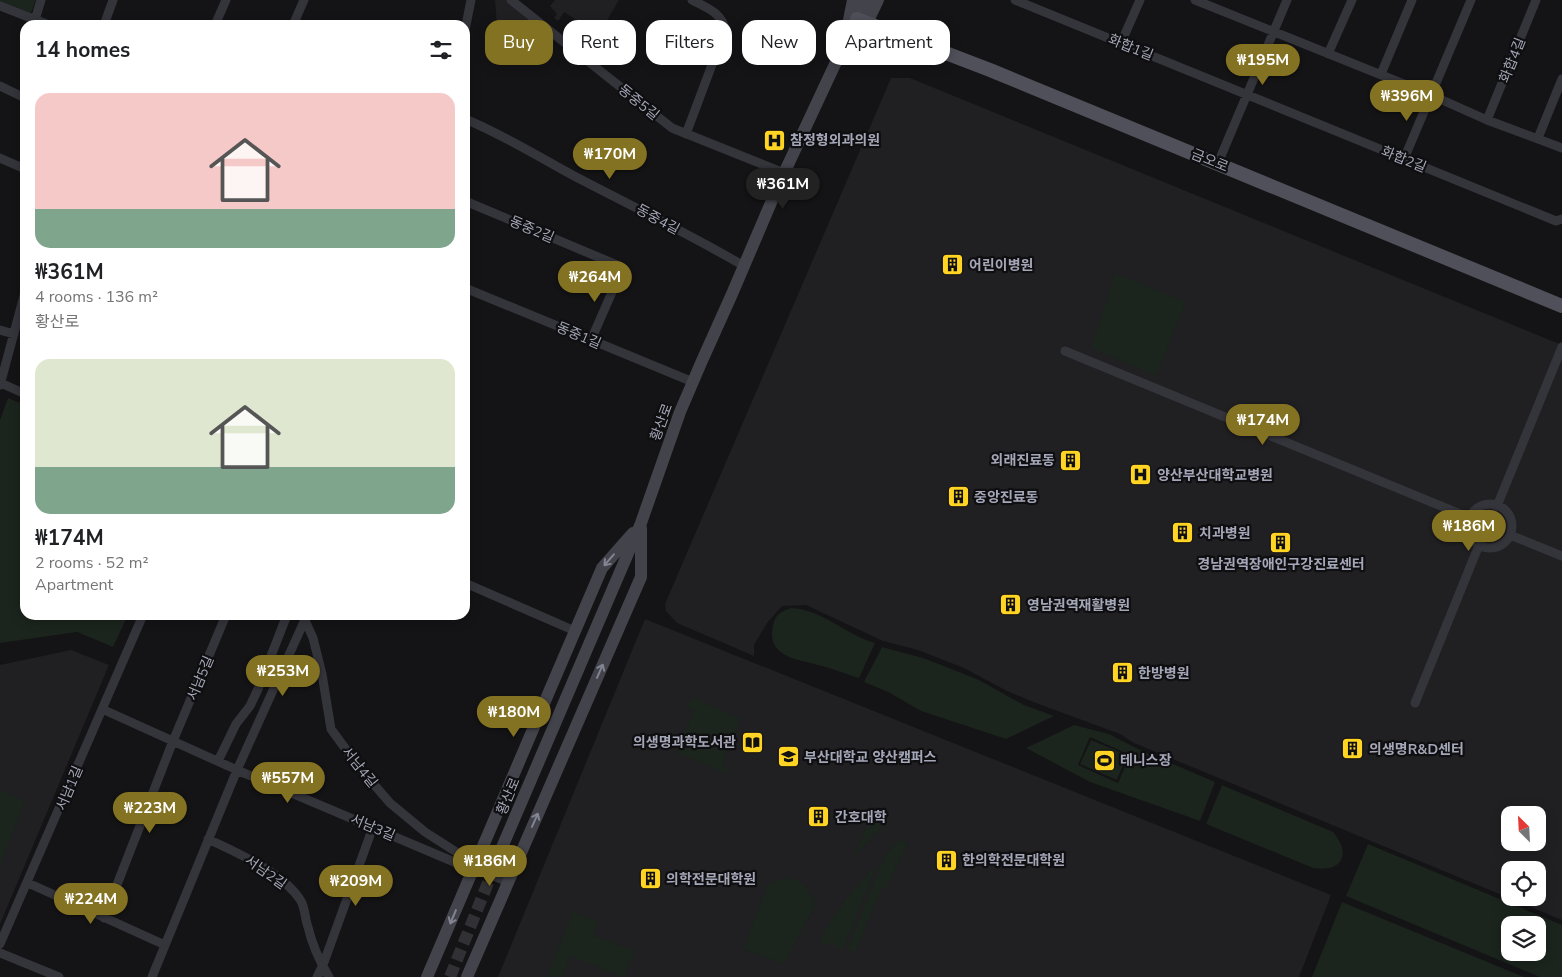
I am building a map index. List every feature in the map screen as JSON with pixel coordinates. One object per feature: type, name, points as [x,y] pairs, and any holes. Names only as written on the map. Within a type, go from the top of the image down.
[{"type":"main road","points":[[849,20],[853,0]]},
{"type":"main road","name":"황산로","points":[[862,20],[865,0]]},
{"type":"main road","points":[[863,20],[878,0]]},
{"type":"main road","name":"금오로","points":[[950,55],[1562,306]]},
{"type":"main road","name":"황산로","points":[[497,859],[641,523],[680,412],[784,173],[835,65]]},
{"type":"main road","points":[[428,977],[602,568],[641,523]]},
{"type":"main road","points":[[467,977],[641,577],[641,523]]},
{"type":"main road","points":[[481,851],[486,866],[498,872],[510,866],[519,858]]},
{"type":"street","points":[[0,6],[35,20],[41,0]]},
{"type":"street","points":[[106,20],[113,0]]},
{"type":"street","points":[[217,20],[226,0]]},
{"type":"street","points":[[295,20],[304,0]]},
{"type":"street","points":[[467,20],[471,0]]},
{"type":"street","name":"동중5길","points":[[511,0],[672,128],[784,173]]},
{"type":"street","points":[[686,134],[725,30],[724,23],[720,17],[692,0]]},
{"type":"street","name":"화합1길","points":[[1015,0],[1247,95]]},
{"type":"street","points":[[1121,43],[1140,0]]},
{"type":"street","points":[[1195,0],[1215,4],[1273,32],[1381,74],[1487,120],[1562,148]]},
{"type":"street","points":[[1218,164],[1287,0]]},
{"type":"street","points":[[1328,54],[1352,0]]},
{"type":"street","points":[[1381,74],[1412,0]]},
{"type":"street","points":[[1404,159],[1471,0]]},
{"type":"street","name":"화합4길","points":[[1487,120],[1536,0]]},
{"type":"street","points":[[1538,138],[1562,79]]},
{"type":"street","points":[[0,86],[20,96]]},
{"type":"street","name":"화합2길","points":[[1247,95],[1556,221],[1562,219]]},
{"type":"street","name":"동중4길","points":[[470,121],[495,131],[571,174],[690,235],[744,266]]},
{"type":"street","points":[[0,158],[20,167]]},
{"type":"street","name":"동중2길","points":[[470,203],[617,265],[620,274],[591,340]]},
{"type":"street","name":"동중1길","points":[[470,290],[693,382]]},
{"type":"street","points":[[20,311],[0,384],[20,392]]},
{"type":"street","points":[[0,330],[14,334]]},
{"type":"street","points":[[1498,506],[1562,348]]},
{"type":"street","points":[[1065,352],[1470,518]]},
{"type":"street","points":[[1484,505],[1498,506],[1509,515],[1511,521],[1510,535],[1506,541],[1493,548],[1474,542],[1468,531],[1470,518],[1478,508],[1484,505]]},
{"type":"street","points":[[1510,535],[1562,556]]},
{"type":"street","points":[[1415,703],[1480,545]]},
{"type":"street","points":[[470,585],[575,631]]},
{"type":"street","name":"서남1길","points":[[0,944],[141,620]]},
{"type":"street","name":"서남5길","points":[[173,741],[224,620]]},
{"type":"street","points":[[218,761],[236,724],[250,706],[285,620]]},
{"type":"street","points":[[152,977],[237,770],[304,620]]},
{"type":"street","name":"서남4길","points":[[306,620],[313,638],[322,674],[331,729],[358,766],[390,803],[425,832],[476,868]]},
{"type":"street","name":"서남3길","points":[[102,709],[237,770],[476,868]]},
{"type":"street","points":[[104,918],[173,741]]},
{"type":"street","points":[[316,977],[323,965],[373,827]]},
{"type":"street","name":"서남2길","points":[[208,839],[267,870],[302,902],[308,930],[329,977]]},
{"type":"street","points":[[476,868],[508,882]]},
{"type":"street","points":[[28,883],[164,945]]},
{"type":"street","points":[[0,953],[59,977]]},
{"type":"shaded area","points":[[0,0],[36,0],[31,13],[0,2]]},
{"type":"shaded area","points":[[495,0],[508,0],[532,20],[497,20]]},
{"type":"shaded area","points":[[555,0],[619,0],[607,20],[577,20],[564,12],[558,21],[554,18],[557,14],[550,6]]},
{"type":"shaded area","name":"양산부산대학교병원","points":[[891,78],[910,78],[1562,345],[1562,920],[1528,906],[1546,906],[1546,861],[1501,861],[1501,895],[1134,743],[1120,734],[1007,691],[964,668],[918,650],[883,641],[806,605],[782,606],[767,623],[754,645],[754,656],[677,623],[666,611],[665,604]]},
{"type":"shaded area","points":[[1115,273],[1186,302],[1156,376],[1091,348]]},
{"type":"shaded area","points":[[8,398],[20,403],[20,620],[126,620],[113,647],[77,632],[0,643],[0,420]]},
{"type":"shaded area","points":[[791,608],[802,609],[824,617],[854,634],[875,643],[859,678],[792,658],[778,650],[772,636],[773,625],[779,614]]},
{"type":"shaded area","name":"부산대학교 양산캠퍼스","points":[[645,619],[1331,895],[1299,977],[498,977]]},
{"type":"shaded area","points":[[882,647],[923,658],[979,680],[1024,705],[1054,716],[1006,739],[921,711],[888,692],[864,682]]},
{"type":"shaded area","points":[[71,650],[109,665],[0,924],[0,665]]},
{"type":"shaded area","points":[[692,697],[741,719],[722,765],[729,768],[727,774],[676,752],[694,710],[687,707]]},
{"type":"shaded area","points":[[1074,725],[1109,734],[1136,748],[1215,782],[1200,821],[1090,782],[1026,748]],"holes":[[[1090,737],[1130,755],[1118,783],[1078,765]]]},
{"type":"shaded area","name":"테니스장","points":[[1091,740],[1127,755],[1117,780],[1080,764]]},
{"type":"shaded area","points":[[1222,785],[1333,832],[1342,848],[1341,860],[1331,868],[1313,868],[1206,824]]},
{"type":"shaded area","points":[[0,790],[25,801],[0,867]]},
{"type":"shaded area","points":[[873,812],[891,818],[853,858]]},
{"type":"shaded area","points":[[899,840],[908,843],[886,889],[882,888],[855,953],[847,949],[884,856]]},
{"type":"shaded area","points":[[1368,844],[1501,900],[1501,906],[1516,906],[1540,916],[1501,916],[1501,961],[1346,896]]},
{"type":"shaded area","points":[[877,864],[843,949],[819,941],[845,900]]},
{"type":"shaded area","points":[[784,878],[795,880],[804,885],[817,903],[784,964],[743,949],[767,885]]},
{"type":"shaded area","points":[[1342,902],[1524,977],[1312,977]]},
{"type":"shaded area","points":[[573,912],[599,922],[594,936],[636,951],[624,977],[571,956],[562,977],[546,977]]},
{"type":"shaded area","points":[[1546,918],[1562,925],[1562,977],[1540,977],[1502,961],[1546,961]]},
{"type":"tunnel","points":[[450,977],[496,863]]},
{"type":"place","name":"참정형외과의원","points":[[774,140]]},
{"type":"place","name":"어린이병원","points":[[953,265]]},
{"type":"place","name":"외래진료동","points":[[1071,460]]},
{"type":"place","name":"양산부산대학교병원","points":[[1141,475]]},
{"type":"place","name":"중앙진료동","points":[[958,497]]},
{"type":"place","name":"치과병원","points":[[1183,533]]},
{"type":"place","name":"경남권역장애인구강진료센터","points":[[1281,542]]},
{"type":"place","name":"영남권역재활병원","points":[[1011,605]]},
{"type":"place","name":"한방병원","points":[[1122,673]]},
{"type":"place","name":"의생명과학도서관","points":[[752,742]]},
{"type":"place","name":"의생명R&D센터","points":[[1353,749]]},
{"type":"place","name":"부산대학교 양산캠퍼스","points":[[788,757]]},
{"type":"place","name":"테니스장","points":[[1104,760]]},
{"type":"place","name":"간호대학","points":[[819,817]]},
{"type":"place","name":"한의학전문대학원","points":[[946,860]]},
{"type":"place","name":"의학전문대학원","points":[[650,879]]}]
